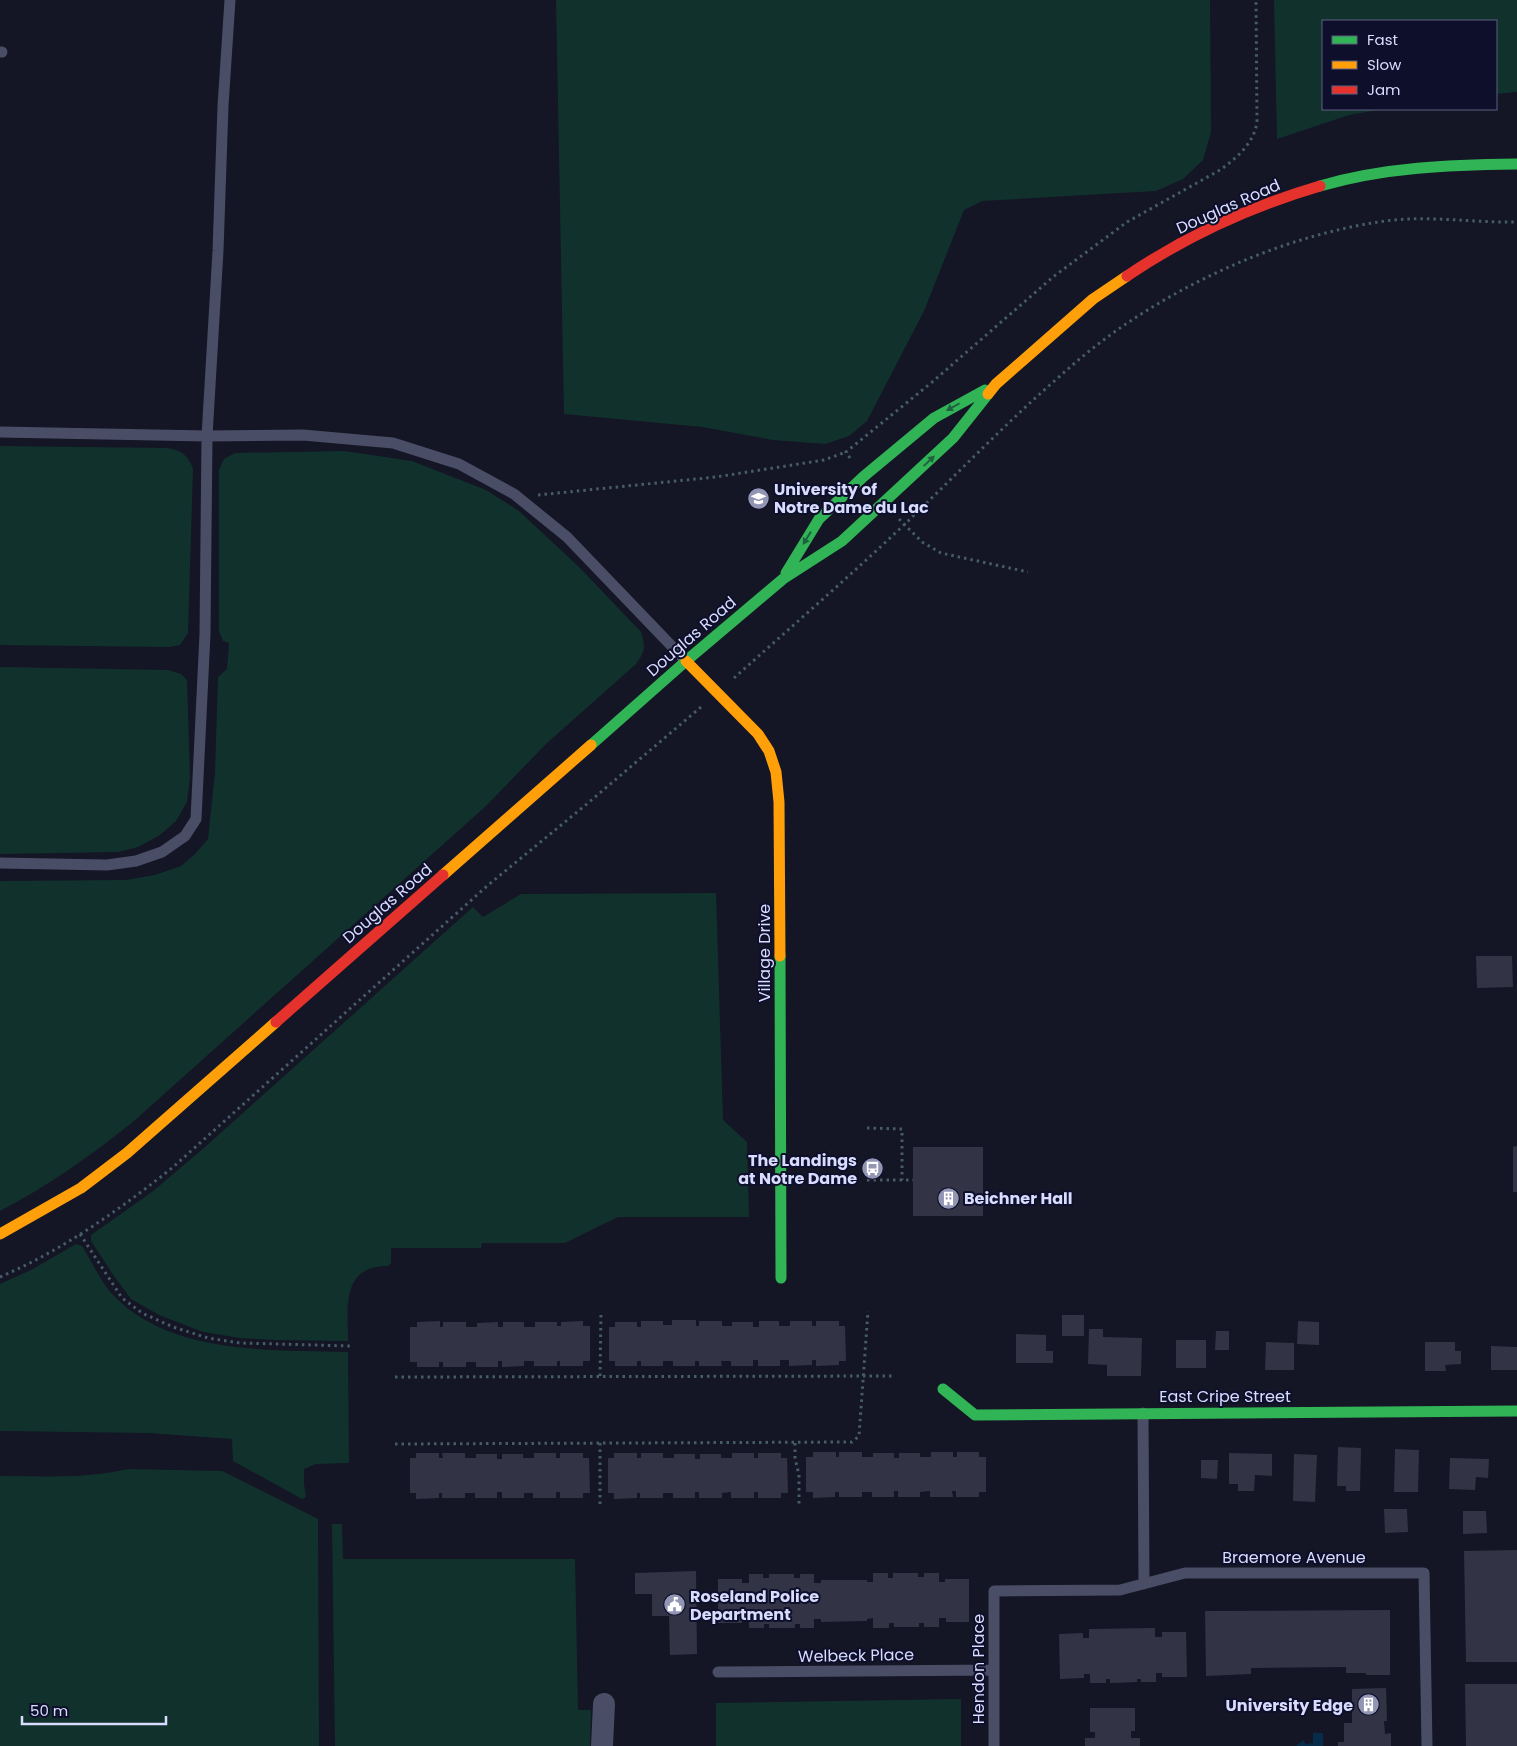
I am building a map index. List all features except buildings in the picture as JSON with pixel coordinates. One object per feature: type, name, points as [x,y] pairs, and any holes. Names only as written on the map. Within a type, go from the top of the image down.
[{"type":"street","name":"Douglas Road","points":[[0,1234],[81,1188],[127,1153],[686,661],[782,579],[842,541],[953,438],[996,384],[1093,299],[1148,262],[1222,223],[1280,198],[1331,183],[1392,170],[1517,164]]},
{"type":"street","name":"Douglas Road","points":[[782,579],[819,519],[863,477],[934,418],[996,384]]},
{"type":"street","name":"Village Drive","points":[[686,661],[758,734],[769,751],[776,772],[779,802],[781,1278]]},
{"type":"street","name":"East Cripe Street","points":[[943,1389],[976,1415],[1517,1411]]},
{"type":"street","points":[[602,1746],[604,1704]]},
{"type":"lane","points":[[0,863],[107,865],[136,862],[162,852],[185,836],[196,819],[205,634],[207,436],[230,0]]},
{"type":"lane","points":[[0,432],[303,436],[393,443],[459,464],[518,497],[566,537],[686,661]]},
{"type":"lane","points":[[1143,1413],[1144,1584]]},
{"type":"lane","name":"Braemore Avenue","points":[[994,1591],[1120,1590],[1184,1574],[1424,1573],[1427,1746]]},
{"type":"lane","name":"Hendon Place","points":[[994,1591],[994,1746]]},
{"type":"lane","name":"Welbeck Place","points":[[718,1672],[994,1670]]},
{"type":"path","points":[[518,497],[716,478],[824,460],[846,452],[931,383],[1052,277],[1127,222],[1220,170],[1232,161],[1245,147],[1256,132],[1258,121],[1256,0]]},
{"type":"path","points":[[0,1277],[37,1260],[80,1234],[143,1191],[172,1168],[487,886],[588,804],[677,726],[718,693],[904,525],[1032,401],[1088,352],[1122,326],[1154,306],[1234,265],[1310,238],[1384,222],[1412,219],[1517,222]]},
{"type":"path","points":[[846,452],[851,460]]},
{"type":"path","points":[[910,530],[922,542],[941,553],[1028,572]]},
{"type":"path","points":[[867,1128],[902,1129],[902,1180]]},
{"type":"path","points":[[867,1180],[913,1180]]},
{"type":"path","points":[[80,1234],[122,1298],[142,1313],[173,1327],[208,1338],[240,1343],[350,1346]]},
{"type":"path","points":[[395,1444],[852,1442],[859,1436],[868,1310]]},
{"type":"path","points":[[600,1376],[601,1312]]},
{"type":"path","points":[[395,1377],[893,1376]]},
{"type":"path","points":[[600,1443],[600,1508]]},
{"type":"path","points":[[795,1443],[795,1458],[799,1475],[799,1507]]},
{"type":"green space","points":[[556,0],[1210,0],[1211,132],[1203,160],[1183,179],[1156,191],[982,201],[964,210],[924,311],[867,421],[849,436],[825,444],[773,440],[702,427],[564,414]]},
{"type":"green space","points":[[1274,0],[1517,0],[1517,92],[1497,94],[1497,20],[1322,20],[1322,110],[1378,110],[1349,115],[1277,139]]},
{"type":"green space","points":[[0,446],[166,448],[176,450],[186,456],[193,468],[188,633],[180,645],[169,647],[0,645]]},
{"type":"green space","points":[[344,451],[412,461],[486,490],[519,511],[580,568],[641,632],[644,642],[643,652],[636,664],[546,744],[486,806],[134,1121],[69,1169],[0,1211],[0,881],[126,880],[155,875],[181,866],[208,839],[215,773],[218,677],[227,669],[229,643],[223,641],[219,631],[219,470],[224,459],[235,453]]},
{"type":"green space","points":[[0,667],[168,670],[181,674],[187,680],[190,777],[187,802],[176,821],[160,835],[138,847],[118,852],[0,854]]},
{"type":"green space","points":[[716,893],[723,1120],[747,1142],[749,1217],[618,1217],[565,1243],[482,1243],[481,1248],[391,1248],[391,1263],[388,1266],[373,1268],[362,1273],[350,1291],[348,1302],[348,1341],[240,1338],[203,1332],[159,1315],[131,1299],[91,1241],[91,1235],[152,1192],[205,1147],[473,907],[483,917],[521,894]]},
{"type":"green space","points":[[76,1244],[82,1246],[113,1295],[136,1315],[163,1329],[192,1339],[255,1349],[348,1352],[349,1463],[316,1464],[304,1469],[306,1497],[302,1499],[233,1461],[232,1439],[149,1433],[0,1431],[0,1284],[33,1269]]},
{"type":"green space","points":[[128,1469],[222,1471],[318,1519],[319,1746],[0,1746],[0,1476],[80,1476]]},
{"type":"green space","points":[[332,1524],[342,1524],[343,1559],[575,1559],[578,1710],[591,1710],[590,1746],[335,1746]]},
{"type":"green space","points":[[961,1699],[961,1746],[716,1746],[716,1703]]},
{"type":"water","points":[[1313,1733],[1323,1733],[1323,1746],[1296,1746],[1303,1740],[1306,1744],[1313,1743]]},
{"type":"traffic: fast","points":[[1320,186],[1369,175],[1418,168],[1517,164]]},
{"type":"traffic: fast","points":[[786,573],[819,519],[863,477],[934,418],[985,390]]},
{"type":"traffic: fast","points":[[591,745],[783,579],[842,541],[953,438],[988,394]]},
{"type":"traffic: fast","points":[[780,956],[781,1278]]},
{"type":"traffic: fast","points":[[943,1389],[975,1415],[1517,1411]]},
{"type":"traffic: slow","points":[[988,394],[996,384],[1093,299],[1127,276]]},
{"type":"traffic: slow","points":[[686,661],[758,734],[769,751],[776,772],[779,802],[780,956]]},
{"type":"traffic: slow","points":[[443,875],[591,745]]},
{"type":"traffic: slow","points":[[0,1234],[81,1188],[127,1153],[276,1022]]},
{"type":"traffic: jam","points":[[1127,276],[1149,261],[1196,235],[1269,203],[1320,186]]},
{"type":"traffic: jam","points":[[276,1022],[443,875]]},
{"type":"place","name":"University of Notre Dame du Lac","points":[[758,498]]},
{"type":"place","name":"The Landings at Notre Dame","points":[[873,1169]]},
{"type":"place","name":"Beichner Hall","points":[[948,1198]]},
{"type":"place","name":"Roseland Police Department","points":[[674,1605]]},
{"type":"place","name":"University Edge","points":[[1369,1705]]}]
